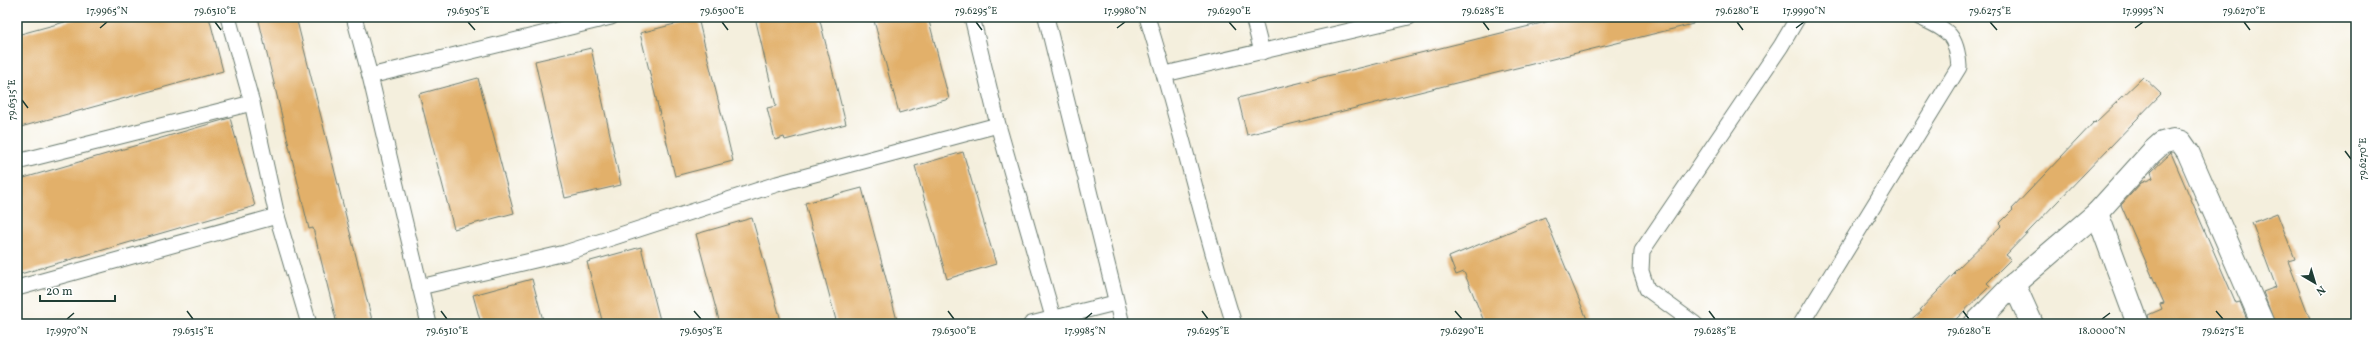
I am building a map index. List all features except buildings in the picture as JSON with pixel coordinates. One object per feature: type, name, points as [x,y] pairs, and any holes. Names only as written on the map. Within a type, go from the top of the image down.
[{"type":"street","points":[[1975,324],[2014,284],[2097,213],[2152,152],[2162,143],[2173,140],[2181,142],[2188,152],[2263,324]]},
{"type":"street","points":[[2097,213],[2138,324]]},
{"type":"street","points":[[2014,284],[2032,324]]},
{"type":"lane","points":[[228,17],[252,103],[277,216],[309,324]]},
{"type":"lane","points":[[354,17],[370,76],[429,324]]},
{"type":"lane","points":[[370,76],[611,17]]},
{"type":"lane","points":[[972,17],[998,125],[1053,317]]},
{"type":"lane","points":[[1046,17],[1115,303],[1122,324]]},
{"type":"lane","points":[[1147,17],[1165,74],[1213,258],[1234,324]]},
{"type":"lane","points":[[1253,17],[1262,52]]},
{"type":"lane","points":[[1165,74],[1262,52],[1372,21],[1409,17]]},
{"type":"lane","points":[[1695,324],[1647,289],[1641,270],[1642,251],[1781,46],[1798,17]]},
{"type":"lane","points":[[1801,324],[1959,67],[1958,47],[1946,30],[1919,17]]},
{"type":"lane","points":[[17,162],[252,103]]},
{"type":"lane","points":[[420,287],[565,253],[777,184],[998,125]]},
{"type":"lane","points":[[17,288],[277,216]]},
{"type":"lane","points":[[1031,324],[1053,317],[1115,303]]}]
